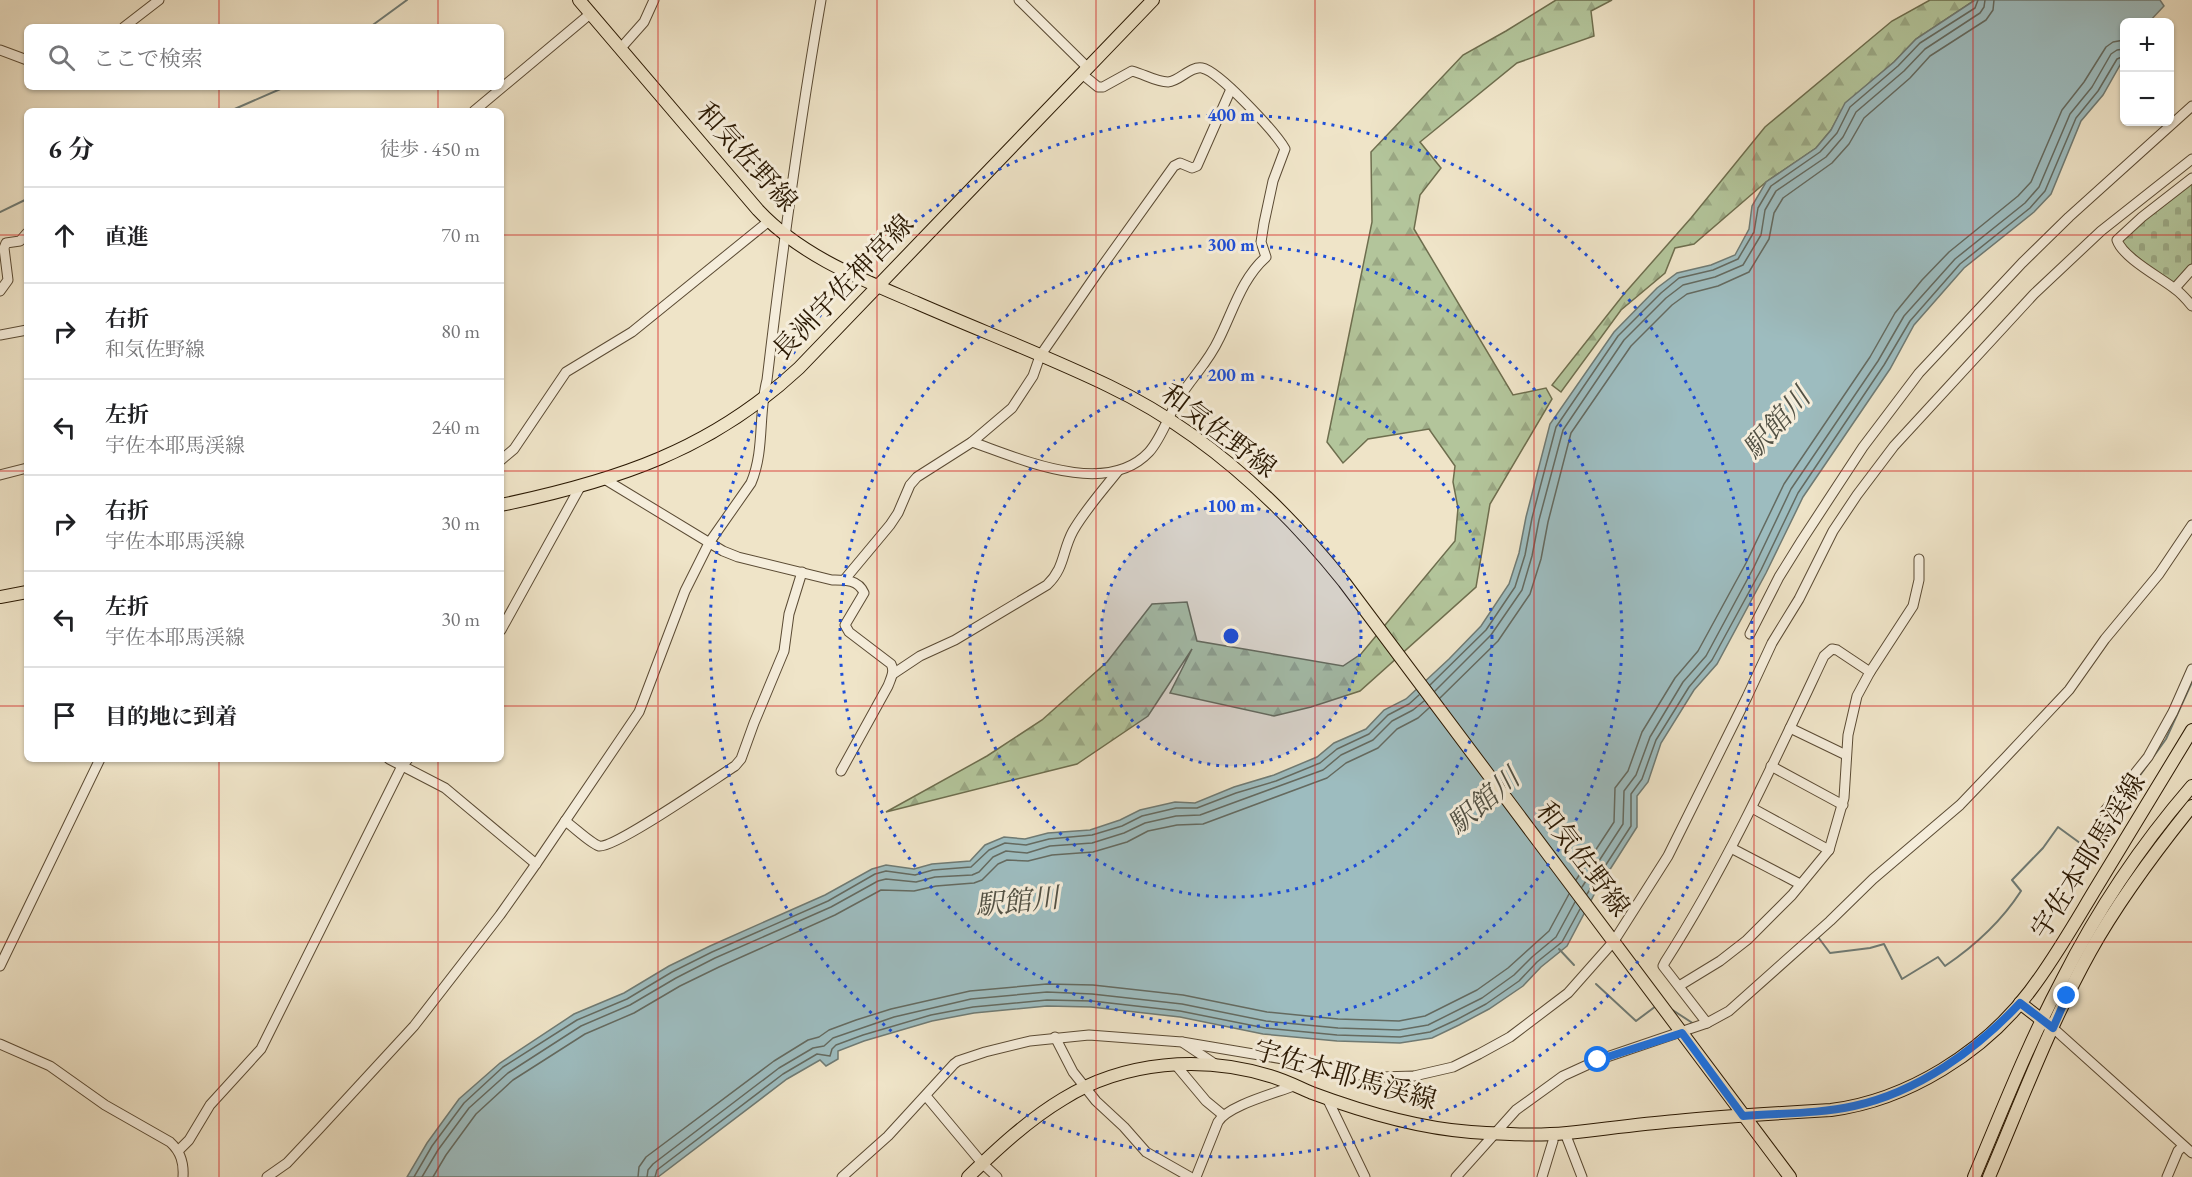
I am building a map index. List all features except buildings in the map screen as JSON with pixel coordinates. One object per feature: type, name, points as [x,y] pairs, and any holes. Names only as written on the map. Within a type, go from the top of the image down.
[{"type":"main road","name":"和気佐野線","points":[[579,0],[769,221],[784,234],[834,266],[1111,387],[1167,419],[1226,460],[1288,516],[1344,582],[1743,1116]]},
{"type":"main road","name":"長洲宇佐神宮線","points":[[504,504],[580,488],[649,464],[743,414],[799,368],[1153,0]]},
{"type":"main road","points":[[0,597],[24,593]]},
{"type":"main road","name":"宇佐本耶馬渓線","points":[[968,1177],[1048,1108],[1084,1087],[1124,1072],[1175,1064],[1218,1066],[1258,1073],[1385,1116],[1433,1127],[1495,1133],[1559,1133],[1675,1121],[1844,1108],[1892,1094],[1937,1071],[1970,1050],[1995,1030],[2020,1003],[2054,956],[2192,730]]},
{"type":"main road","name":"宇佐本耶馬渓線","points":[[1974,1177],[2042,1020],[2070,964],[2117,886],[2192,786]]},
{"type":"main road","name":"宇佐本耶馬渓線","points":[[1989,1177],[2080,971],[2102,931],[2145,866],[2192,806]]},
{"type":"main road","points":[[2020,1003],[2053,1028]]},
{"type":"main road","points":[[1743,1116],[1789,1177]]},
{"type":"street","points":[[128,24],[159,0]]},
{"type":"street","points":[[620,49],[644,22],[654,0]]},
{"type":"street","points":[[267,1177],[286,1163],[414,1026],[500,915],[536,864],[639,712],[685,591],[709,543],[747,491],[755,474],[761,442],[762,399],[767,380],[784,234],[821,0]]},
{"type":"street","points":[[972,442],[1052,469],[1089,473],[1118,471],[1144,457],[1151,450],[1177,401],[1213,353],[1250,273],[1266,257],[1261,242],[1264,223],[1273,181],[1285,149],[1254,111],[1231,89],[1202,68],[1196,68],[1171,82],[1157,80],[1132,71],[1103,87],[1098,87],[1019,0]]},
{"type":"street","points":[[504,86],[590,14]]},
{"type":"street","points":[[0,50],[24,59]]},
{"type":"street","points":[[846,579],[890,525],[910,485],[917,477],[972,442],[1012,408],[1034,376],[1040,356],[1174,166],[1180,163],[1192,168],[1197,166],[1231,89]]},
{"type":"street","points":[[478,108],[499,90]]},
{"type":"street","points":[[1750,634],[1779,577],[1802,540],[1863,447],[1918,373],[2068,217],[2192,106]]},
{"type":"street","points":[[842,1177],[888,1136],[958,1061],[1007,1046],[1055,1038],[1101,1035],[1182,1042],[1289,1060],[1360,1076],[1397,1077],[1431,1073],[1454,1067],[1510,1037],[1535,1019],[1568,993],[1612,939],[1668,856],[1747,698],[1772,642],[1799,599],[1833,531],[1894,446],[2026,302],[2101,231],[2192,159]]},
{"type":"street","points":[[2192,178],[2117,240],[2120,246],[2146,270],[2175,288],[2192,306]]},
{"type":"street","points":[[504,457],[514,449],[566,372],[632,332],[769,221]]},
{"type":"street","points":[[0,291],[8,280],[4,248],[6,243],[20,241],[24,236]]},
{"type":"street","points":[[2175,288],[2192,269]]},
{"type":"street","points":[[0,335],[24,331]]},
{"type":"street","points":[[0,475],[24,469]]},
{"type":"street","points":[[892,674],[920,656],[955,640],[1047,585],[1062,565],[1073,531],[1118,471]]},
{"type":"street","points":[[606,480],[709,543],[738,557],[832,580],[846,579],[862,588],[864,593],[845,625],[849,632],[891,664],[893,668],[888,686],[841,771]]},
{"type":"street","points":[[504,625],[580,488]]},
{"type":"street","points":[[1456,1177],[1516,1110],[1574,1070],[1682,1033],[1729,1011],[1982,783],[2069,690],[2105,639],[2159,574],[2192,525]]},
{"type":"street","points":[[1679,986],[1720,961],[1747,940],[1829,850],[1843,805],[1850,723],[1857,696],[1913,606],[1919,580],[1919,559]]},
{"type":"street","points":[[565,821],[595,844],[605,846],[643,826],[735,766],[741,759],[784,651],[789,615],[802,572]]},
{"type":"street","points":[[1707,1023],[1663,966],[1690,923],[1752,808],[1827,652],[1832,649],[1837,650],[1870,672]]},
{"type":"street","points":[[2103,812],[2148,756],[2173,712],[2192,669]]},
{"type":"street","points":[[1790,728],[1846,755]]},
{"type":"street","points":[[0,966],[99,762]]},
{"type":"street","points":[[179,1150],[189,1140],[210,1105],[261,1049],[405,762],[445,788],[536,864]]},
{"type":"street","points":[[1771,766],[1843,805]]},
{"type":"street","points":[[1752,808],[1829,850]]},
{"type":"street","points":[[1731,848],[1800,884]]},
{"type":"street","points":[[2053,1028],[2192,1153]]},
{"type":"street","points":[[1055,1038],[1084,1087],[1146,1152],[1190,1177]]},
{"type":"street","points":[[1182,1042],[1218,1066]]},
{"type":"street","points":[[0,1044],[50,1066],[105,1106],[159,1135],[179,1150],[184,1170],[183,1177]]},
{"type":"street","points":[[1175,1064],[1206,1101],[1223,1115]]},
{"type":"street","points":[[1196,1177],[1223,1115],[1235,1108],[1296,1085]]},
{"type":"street","points":[[926,1096],[982,1163],[997,1177]]},
{"type":"street","points":[[1327,1098],[1365,1177]]},
{"type":"street","points":[[1542,1177],[1553,1141],[1559,1133],[1582,1177]]},
{"type":"street","points":[[2167,1177],[2178,1151],[2183,1146]]},
{"type":"green space","points":[[1556,0],[1612,0],[1591,11],[1594,36],[1517,63],[1420,142],[1441,168],[1420,195],[1414,229],[1513,395],[1546,388],[1552,399],[1490,504],[1476,587],[1360,691],[1274,716],[1170,693],[1192,649],[1148,716],[1077,764],[886,812],[987,756],[1042,720],[1107,662],[1152,604],[1187,602],[1197,641],[1343,666],[1361,654],[1455,541],[1458,508],[1453,482],[1455,466],[1429,429],[1368,439],[1343,463],[1327,442],[1372,222],[1371,152],[1463,55]]},
{"type":"green space","points":[[1930,0],[1975,0],[1916,39],[1894,62],[1846,103],[1831,130],[1816,148],[1766,182],[1694,244],[1675,248],[1665,273],[1621,310],[1561,392],[1552,385],[1624,294],[1691,218],[1765,127],[1892,21]]},
{"type":"green space","points":[[2192,180],[2192,269],[2176,283],[2170,284],[2123,245],[2122,237]]},
{"type":"water","name":"駅館川","points":[[1975,0],[2160,0],[2164,6],[2153,18],[2120,18],[2120,65],[2103,95],[2081,121],[2051,194],[2034,212],[1964,268],[1914,325],[1890,369],[1803,497],[1766,573],[1717,664],[1694,690],[1661,743],[1648,782],[1637,796],[1637,827],[1595,893],[1567,946],[1541,967],[1523,986],[1489,1009],[1432,1038],[1400,1043],[1337,1041],[1263,1034],[1180,1017],[1091,1007],[1047,1006],[974,1013],[932,1021],[864,1041],[838,1051],[838,1059],[826,1066],[820,1060],[787,1079],[658,1177],[407,1177],[427,1143],[459,1099],[500,1063],[574,1014],[624,993],[669,966],[710,946],[825,895],[872,869],[886,865],[914,869],[932,864],[970,861],[985,845],[1004,837],[1025,839],[1048,833],[1090,830],[1120,820],[1140,810],[1175,802],[1195,803],[1234,787],[1274,775],[1317,757],[1334,743],[1366,729],[1384,710],[1406,699],[1481,626],[1509,584],[1519,553],[1550,424],[1614,332],[1657,288],[1677,273],[1711,265],[1735,255],[1749,229],[1752,206],[1766,182],[1816,148],[1831,130],[1845,103],[1894,62],[1916,39]]},
{"type":"waterway","points":[[374,24],[407,0]]},
{"type":"waterway","points":[[237,108],[278,90]]},
{"type":"waterway","points":[[0,212],[24,200]]},
{"type":"waterway","points":[[1818,937],[1830,953],[1884,944],[1902,979],[1938,957],[1945,966],[1967,950],[2005,913],[2021,891],[2012,880],[2043,848],[2058,827],[2095,854],[2113,813],[2166,739],[2192,682]]},
{"type":"waterway","points":[[1559,949],[1574,965]]},
{"type":"waterway","points":[[1596,984],[1636,1021],[1656,1006]]},
{"type":"waterway","points":[[1671,1009],[1694,1024]]},
{"type":"waterway","points":[[1707,1028],[1728,1016]]},
{"type":"route","points":[[1598,1060],[1682,1033],[1743,1116],[1831,1110],[1864,1104],[1892,1094],[1937,1071],[1983,1040],[2020,1003],[2053,1028],[2067,996]]}]
